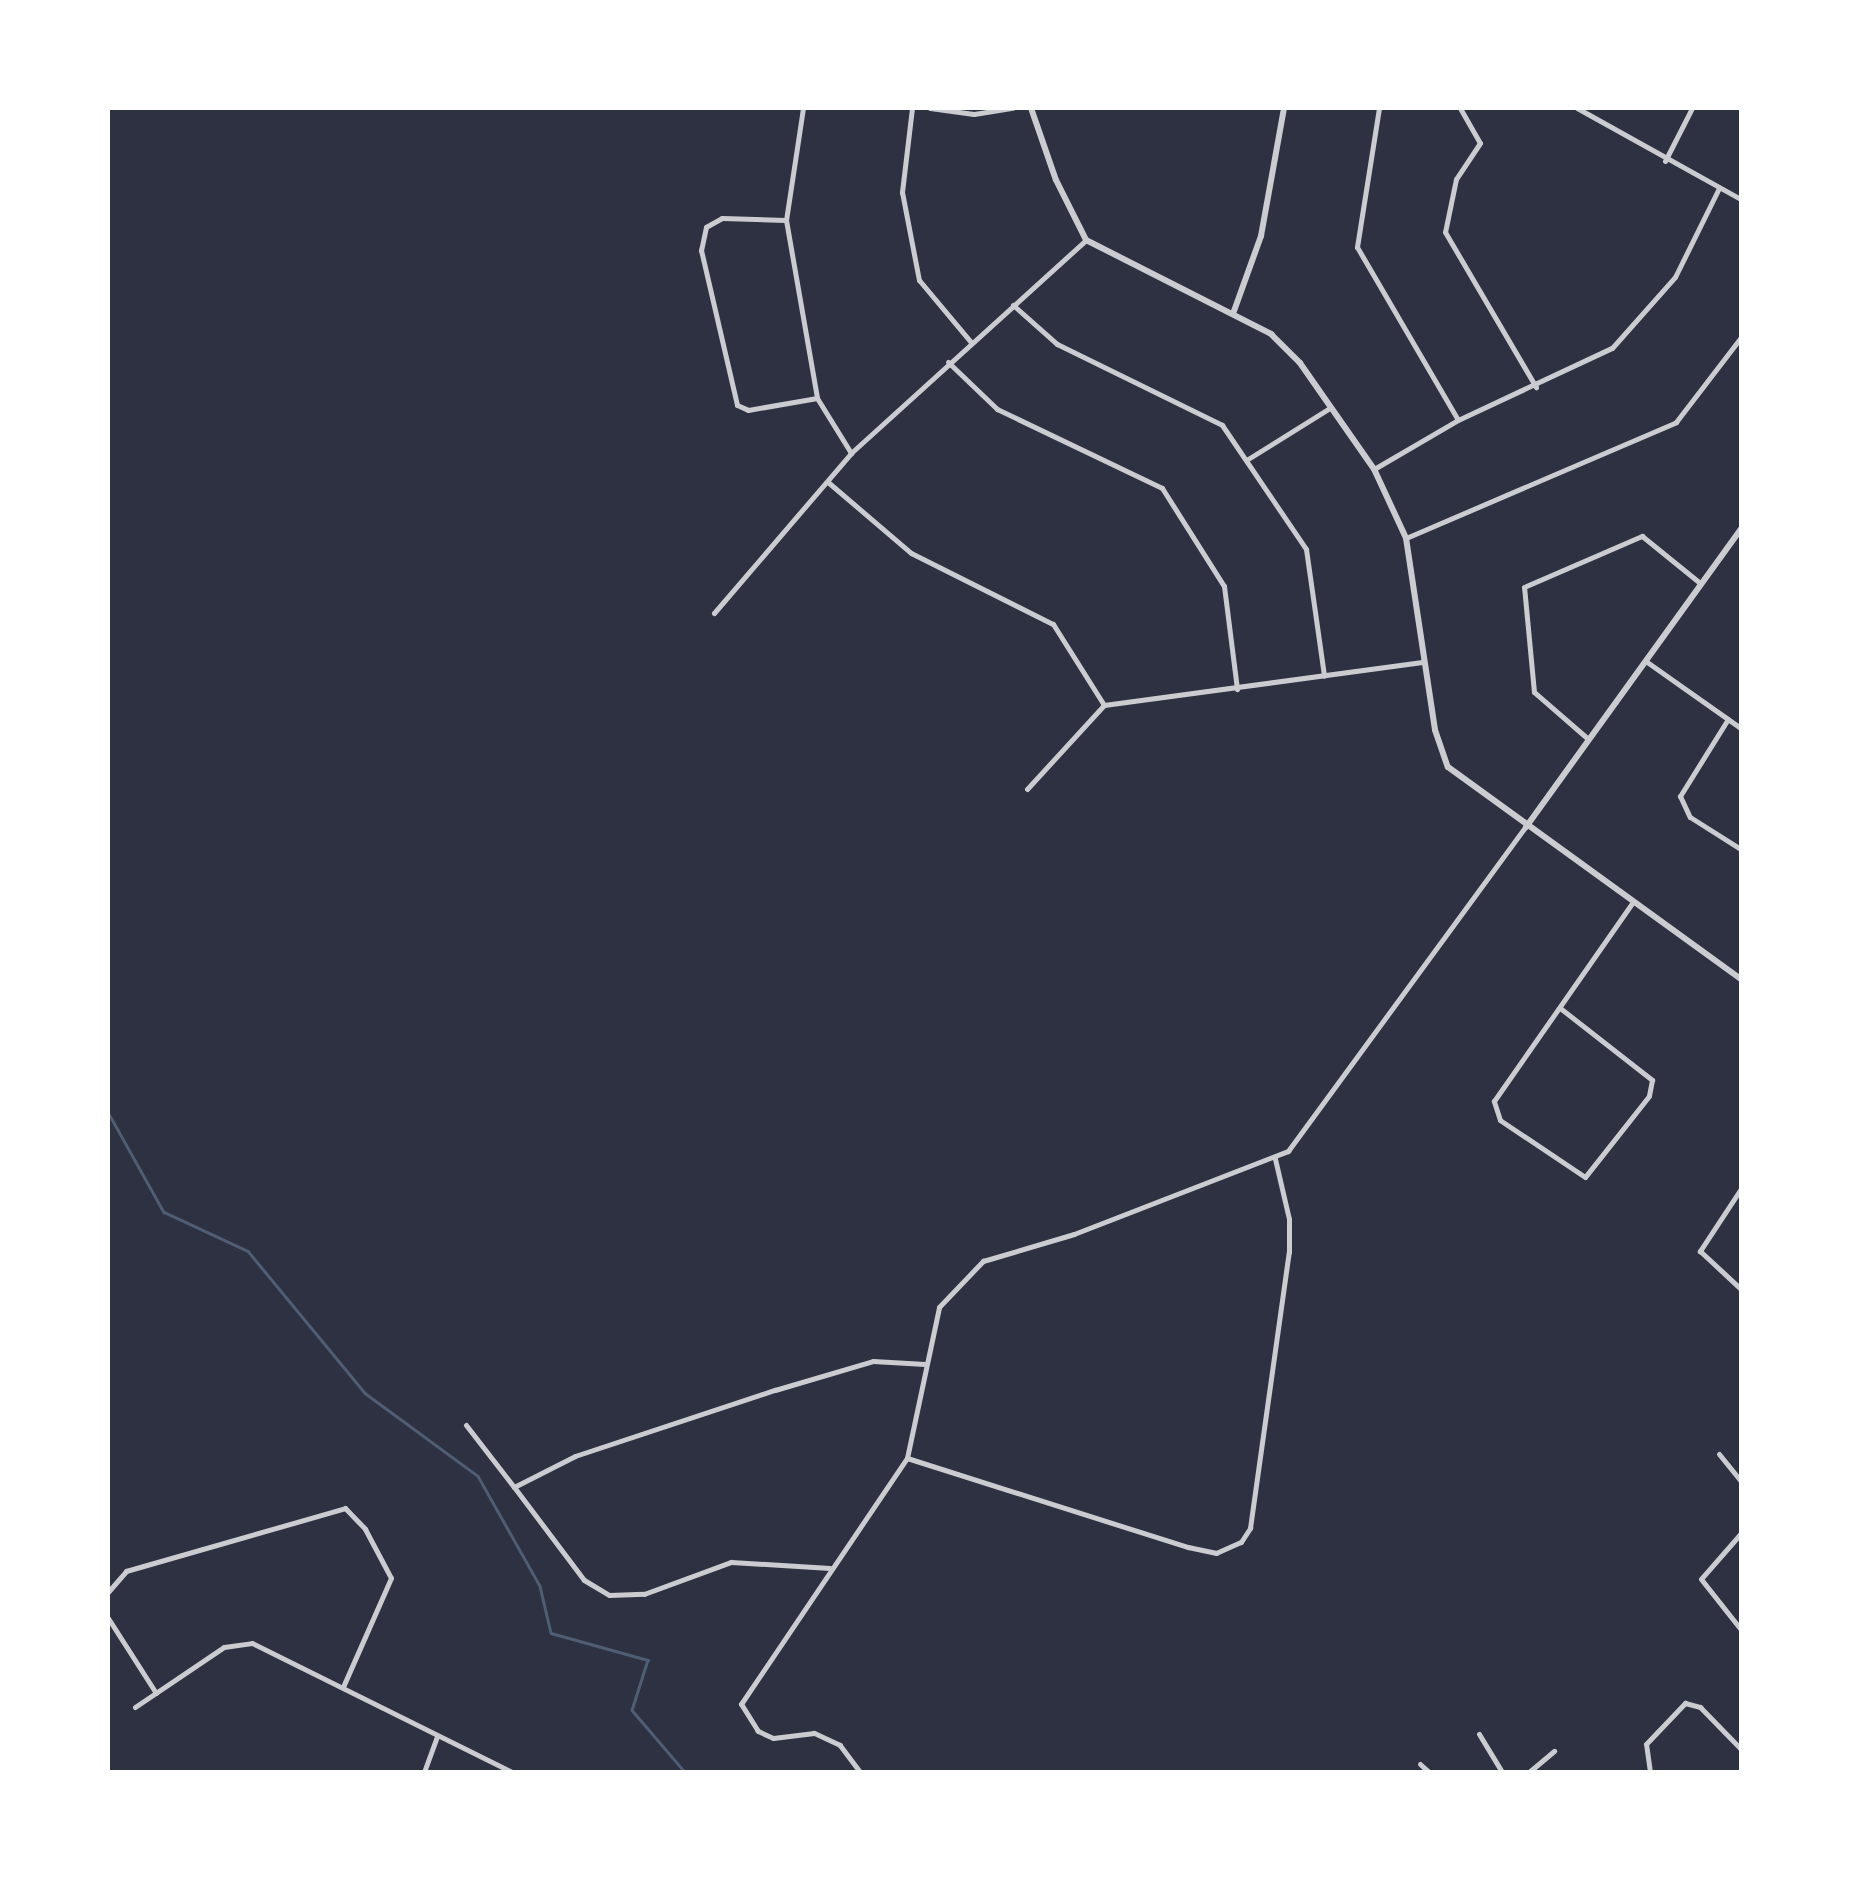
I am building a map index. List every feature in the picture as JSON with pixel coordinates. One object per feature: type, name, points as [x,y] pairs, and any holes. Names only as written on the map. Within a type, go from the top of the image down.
[{"type":"street","points":[[803,108],[786,220],[817,398],[851,453]]},
{"type":"street","points":[[912,108],[902,192],[919,280],[970,341]]},
{"type":"street","points":[[930,108],[974,114],[1013,108]]},
{"type":"street","points":[[1031,108],[1056,180],[1086,240],[1234,311],[1287,347],[1374,470],[1406,538],[1442,756],[1463,782],[1742,980]]},
{"type":"street","points":[[1234,311],[1261,236],[1284,108]]},
{"type":"street","points":[[1380,108],[1356,247],[1458,420]]},
{"type":"street","points":[[1460,108],[1480,143],[1456,179],[1446,232],[1536,387]]},
{"type":"street","points":[[1577,108],[1664,161],[1742,200]]},
{"type":"street","points":[[1664,161],[1692,108]]},
{"type":"street","points":[[1374,470],[1458,420],[1536,387],[1612,348],[1658,300],[1719,188]]},
{"type":"street","points":[[786,220],[722,218],[706,227],[702,250],[737,405],[748,410],[817,398]]},
{"type":"street","points":[[714,613],[851,453],[970,341],[1086,240]]},
{"type":"street","points":[[1013,305],[1058,344],[1213,416],[1248,460],[1306,549],[1324,676]]},
{"type":"street","points":[[1406,538],[1676,422],[1742,336]]},
{"type":"street","points":[[948,362],[996,409],[1162,488],[1224,586],[1237,689]]},
{"type":"street","points":[[1248,460],[1330,408]]},
{"type":"street","points":[[829,483],[912,553],[1052,624],[1104,704]]},
{"type":"street","points":[[860,1772],[840,1745],[814,1733],[773,1738],[758,1731],[742,1704],[907,1458],[939,1306],[983,1261],[1074,1234],[1274,1158],[1300,1140],[1742,528]]},
{"type":"street","points":[[1587,738],[1534,692],[1524,587],[1642,536],[1700,583]]},
{"type":"street","points":[[1644,660],[1742,729]]},
{"type":"street","points":[[1027,789],[1104,704],[1424,662]]},
{"type":"street","points":[[1728,719],[1680,796],[1690,817],[1742,850]]},
{"type":"street","points":[[1560,1008],[1652,1080],[1649,1096],[1586,1177],[1493,1109],[1560,1008],[1633,902]]},
{"type":"street","points":[[907,1458],[1188,1547],[1216,1552],[1242,1542],[1250,1528],[1289,1252],[1289,1219],[1274,1158]]},
{"type":"street","points":[[1742,1187],[1700,1251],[1742,1290]]},
{"type":"street","points":[[514,1487],[575,1456],[776,1390],[873,1361],[924,1364]]},
{"type":"street","points":[[466,1425],[584,1580],[608,1595],[644,1594],[731,1562],[830,1568]]},
{"type":"street","points":[[1719,1454],[1742,1482]]},
{"type":"street","points":[[108,1592],[126,1571],[345,1508],[365,1529],[391,1578],[344,1687]]},
{"type":"street","points":[[1742,1532],[1700,1579],[1742,1630]]},
{"type":"street","points":[[108,1618],[156,1693]]},
{"type":"street","points":[[135,1706],[240,1642],[344,1687],[512,1772]]},
{"type":"street","points":[[1650,1772],[1646,1744],[1685,1703],[1700,1707],[1742,1750]]},
{"type":"street","points":[[1479,1734],[1502,1772]]},
{"type":"street","points":[[424,1772],[437,1736]]},
{"type":"street","points":[[1529,1772],[1554,1751]]},
{"type":"street","points":[[1420,1764],[1428,1772]]},
{"type":"waterway","points":[[108,1112],[164,1212],[248,1251],[365,1393],[478,1476],[540,1586],[551,1633],[648,1660],[632,1710],[685,1772]]}]
